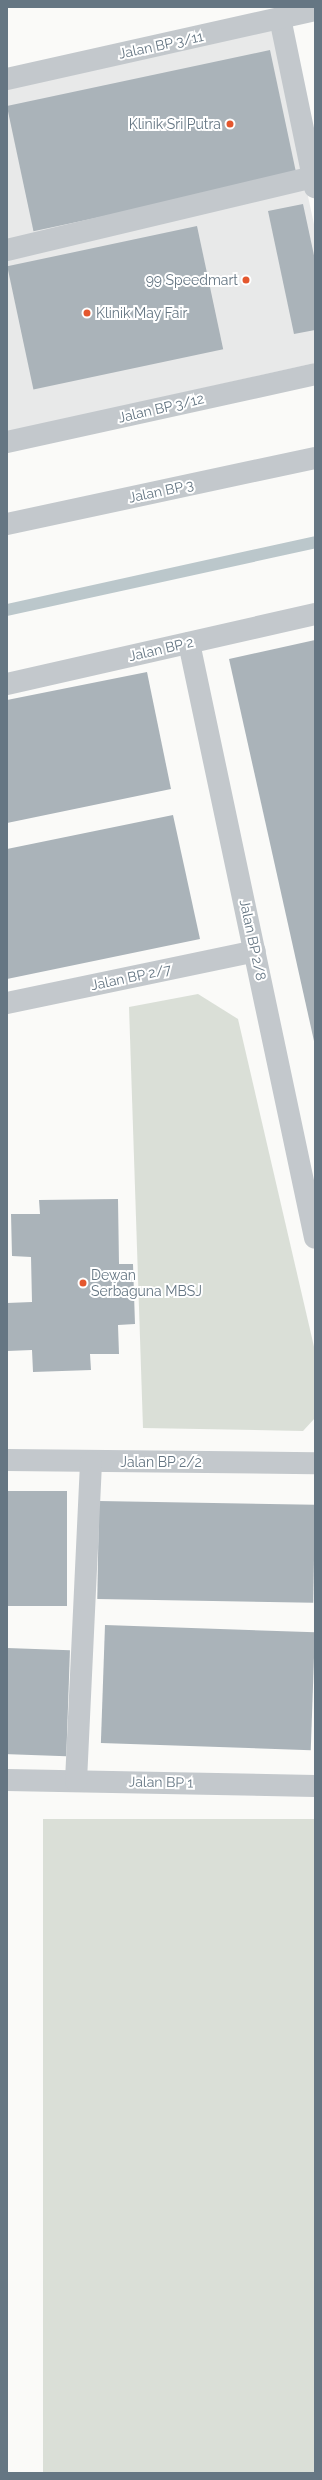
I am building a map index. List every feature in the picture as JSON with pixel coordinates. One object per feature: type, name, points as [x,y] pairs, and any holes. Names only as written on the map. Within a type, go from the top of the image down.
[{"type":"street","name":"Jalan BP 3/11","points":[[7,79],[315,10]]},
{"type":"street","points":[[7,250],[314,182],[280,18]]},
{"type":"street","name":"Jalan BP 3/12","points":[[7,442],[315,374]]},
{"type":"street","name":"Jalan BP 3","points":[[7,524],[315,458]]},
{"type":"street","name":"Jalan BP 2","points":[[7,684],[315,614]]},
{"type":"street","name":"Jalan BP 2/8","points":[[189,643],[314,1231]]},
{"type":"street","name":"Jalan BP 2/7","points":[[7,1003],[255,951]]},
{"type":"street","name":"Jalan BP 2/2","points":[[7,1460],[315,1463]]},
{"type":"street","points":[[76,1781],[92,1462]]},
{"type":"street","name":"Jalan BP 1","points":[[7,1780],[315,1786]]},
{"type":"shaded area","points":[[272,29],[315,229],[315,363],[7,432],[7,88]]},
{"type":"shaded area","points":[[198,994],[238,1019],[315,1351],[315,1418],[303,1431],[143,1428],[129,1007]]},
{"type":"shaded area","points":[[43,1819],[315,1819],[315,2473],[43,2473]]},
{"type":"building","points":[[270,50],[297,175],[33,231],[7,106]]},
{"type":"building","points":[[303,204],[315,260],[315,330],[294,334],[268,211]]},
{"type":"building","points":[[197,226],[223,349],[33,390],[7,266]]},
{"type":"building","points":[[315,640],[315,1041],[314,1041],[229,659]]},
{"type":"building","points":[[147,672],[171,789],[7,823],[7,700]]},
{"type":"building","points":[[173,815],[200,939],[7,979],[7,849]]},
{"type":"building","name":"Dewan Serbaguna MBSJ","points":[[118,1199],[119,1264],[133,1264],[135,1324],[118,1325],[119,1354],[90,1354],[91,1370],[33,1372],[32,1350],[7,1351],[7,1303],[32,1302],[31,1257],[12,1256],[11,1214],[40,1214],[39,1200]]},
{"type":"building","points":[[7,1491],[67,1491],[67,1606],[7,1606]]},
{"type":"building","points":[[99,1501],[315,1505],[313,1603],[97,1599]]},
{"type":"building","points":[[105,1625],[315,1632],[311,1750],[101,1743]]},
{"type":"building","points":[[7,1648],[70,1650],[66,1756],[7,1754]]},
{"type":"waterway","points":[[7,610],[315,542]]},
{"type":"place","name":"Klinik Sri Putra","points":[[230,124]]},
{"type":"place","name":"99 Speedmart","points":[[246,280]]},
{"type":"place","name":"Klinik May Fair","points":[[87,313]]},
{"type":"place","name":"Dewan Serbaguna MBSJ","points":[[83,1283]]}]
